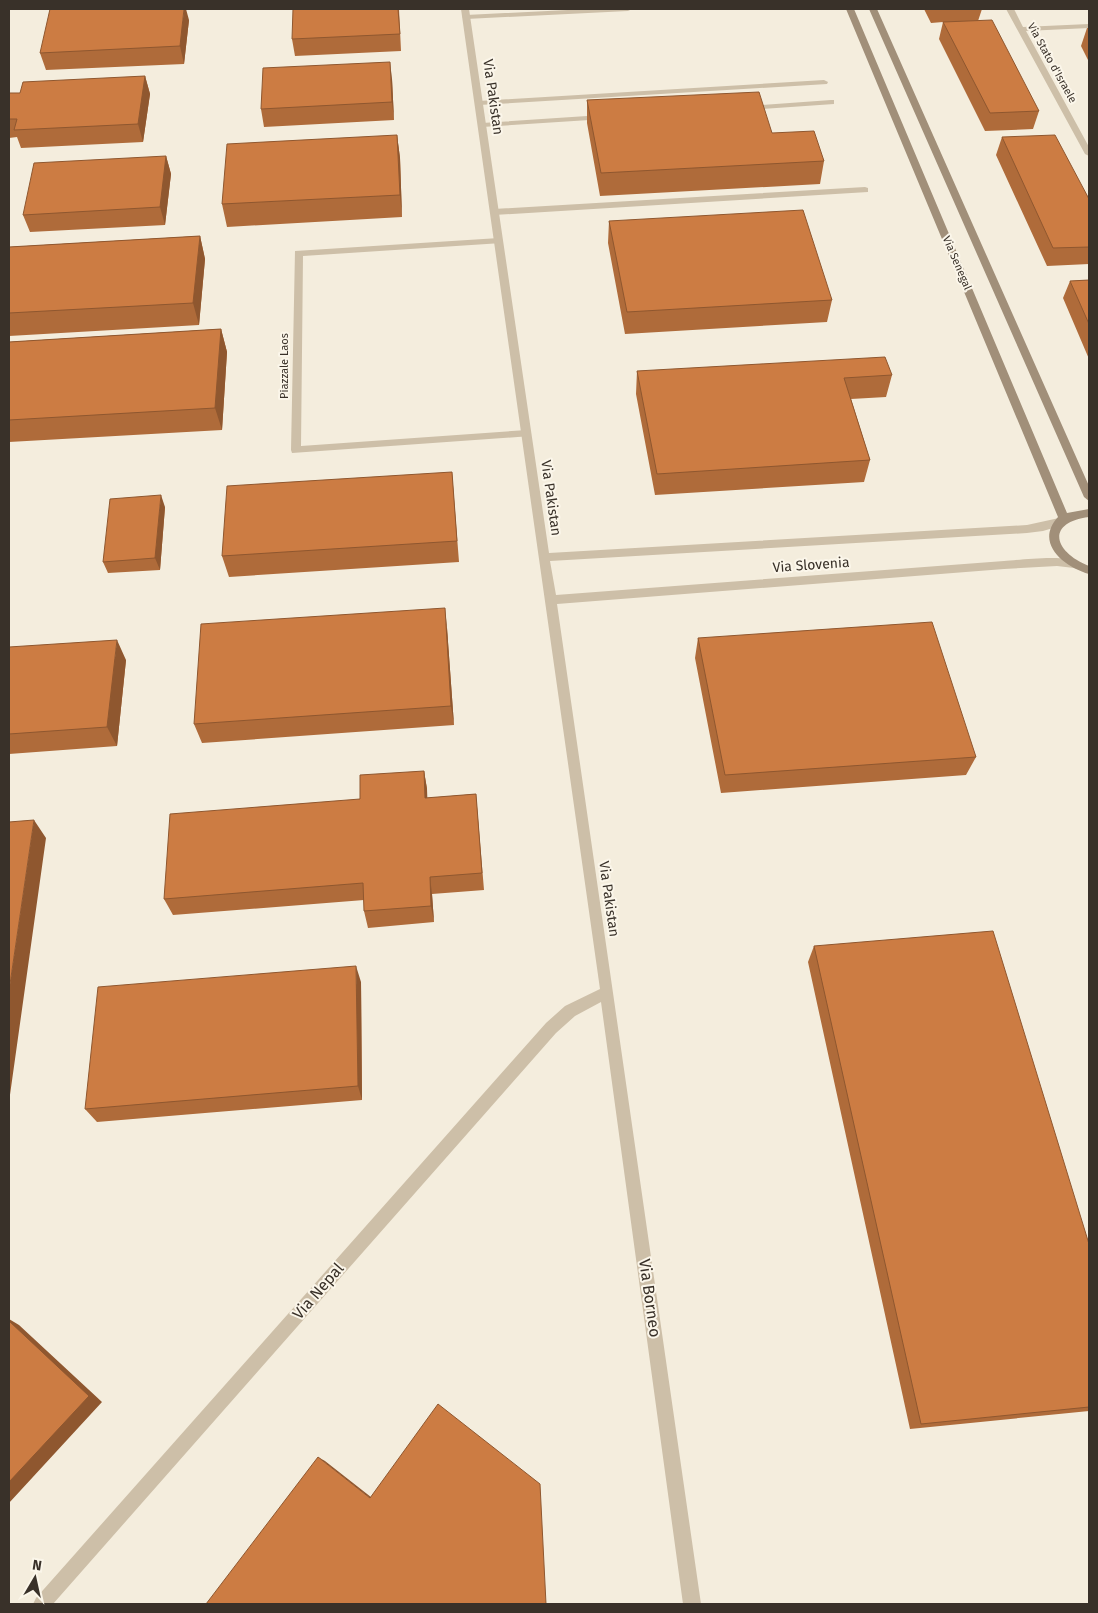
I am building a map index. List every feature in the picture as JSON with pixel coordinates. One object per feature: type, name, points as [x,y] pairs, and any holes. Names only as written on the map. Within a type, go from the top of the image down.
[{"type":"main road","name":"Via Senegal","points":[[850,9],[1062,520]]},
{"type":"main road","name":"Via Senegal","points":[[874,9],[1089,497]]},
{"type":"main road","points":[[1088,574],[1057,548],[1053,539],[1054,530],[1062,520],[1071,515],[1089,513]]},
{"type":"street","points":[[466,13],[628,9]]},
{"type":"street","name":"Via Stato d'Israele","points":[[1010,9],[1089,154]]},
{"type":"street","name":"Via Pakistan","points":[[466,13],[607,992]]},
{"type":"street","points":[[1020,29],[1089,26]]},
{"type":"street","points":[[479,103],[824,82]]},
{"type":"street","points":[[734,109],[832,102]]},
{"type":"street","points":[[482,125],[608,117]]},
{"type":"street","points":[[494,212],[865,190]]},
{"type":"street","name":"Piazzale Laos","points":[[498,241],[298,253],[296,450],[526,434]]},
{"type":"street","name":"Via Slovenia","points":[[544,557],[1027,529],[1044,527],[1062,520]]},
{"type":"street","name":"Via Slovenia","points":[[551,600],[1004,565],[1057,562],[1074,564]]},
{"type":"street","name":"Via Nepal","points":[[42,1604],[551,1028],[570,1011],[607,992]]},
{"type":"street","name":"Via Borneo","points":[[607,992],[692,1604]]},
{"type":"building","points":[[50,9],[184,9],[180,46],[40,53]]},
{"type":"building","points":[[293,9],[398,9],[400,34],[292,39]]},
{"type":"building","points":[[992,20],[1039,111],[990,113],[943,22]]},
{"type":"building","points":[[390,62],[392,102],[261,109],[263,68]]},
{"type":"building","points":[[145,76],[138,124],[14,130],[17,119],[9,119],[9,93],[20,93],[23,82]]},
{"type":"building","points":[[759,92],[772,133],[814,131],[824,161],[601,173],[587,100]]},
{"type":"building","points":[[397,135],[400,195],[222,204],[227,144]]},
{"type":"building","points":[[1055,135],[1089,199],[1089,247],[1053,248],[1002,137]]},
{"type":"building","points":[[166,156],[160,207],[23,215],[34,163]]},
{"type":"building","points":[[803,210],[832,300],[627,312],[609,221]]},
{"type":"building","points":[[200,236],[193,303],[9,313],[9,247]]},
{"type":"building","points":[[1089,280],[1089,324],[1070,281]]},
{"type":"building","points":[[221,329],[215,408],[9,420],[9,342]]},
{"type":"building","points":[[885,357],[892,375],[844,378],[870,460],[657,474],[637,371]]},
{"type":"building","points":[[452,472],[457,541],[222,556],[227,486]]},
{"type":"building","points":[[161,495],[155,558],[103,562],[110,499]]},
{"type":"building","points":[[445,608],[451,706],[194,724],[201,624]]},
{"type":"building","points":[[932,622],[976,757],[725,775],[698,638]]},
{"type":"building","points":[[117,640],[107,727],[9,734],[9,647]]},
{"type":"building","points":[[424,771],[425,798],[476,794],[482,873],[430,877],[431,906],[364,911],[363,883],[164,899],[170,814],[360,799],[360,775]]},
{"type":"building","points":[[34,820],[9,991],[9,822]]},
{"type":"building","points":[[993,931],[1089,1244],[1089,1407],[921,1424],[814,946]]},
{"type":"building","points":[[356,966],[358,1086],[85,1109],[98,987]]},
{"type":"building","points":[[9,1321],[89,1396],[9,1482]]},
{"type":"building","points":[[438,1404],[540,1484],[546,1604],[206,1604],[318,1457],[370,1498]]}]
